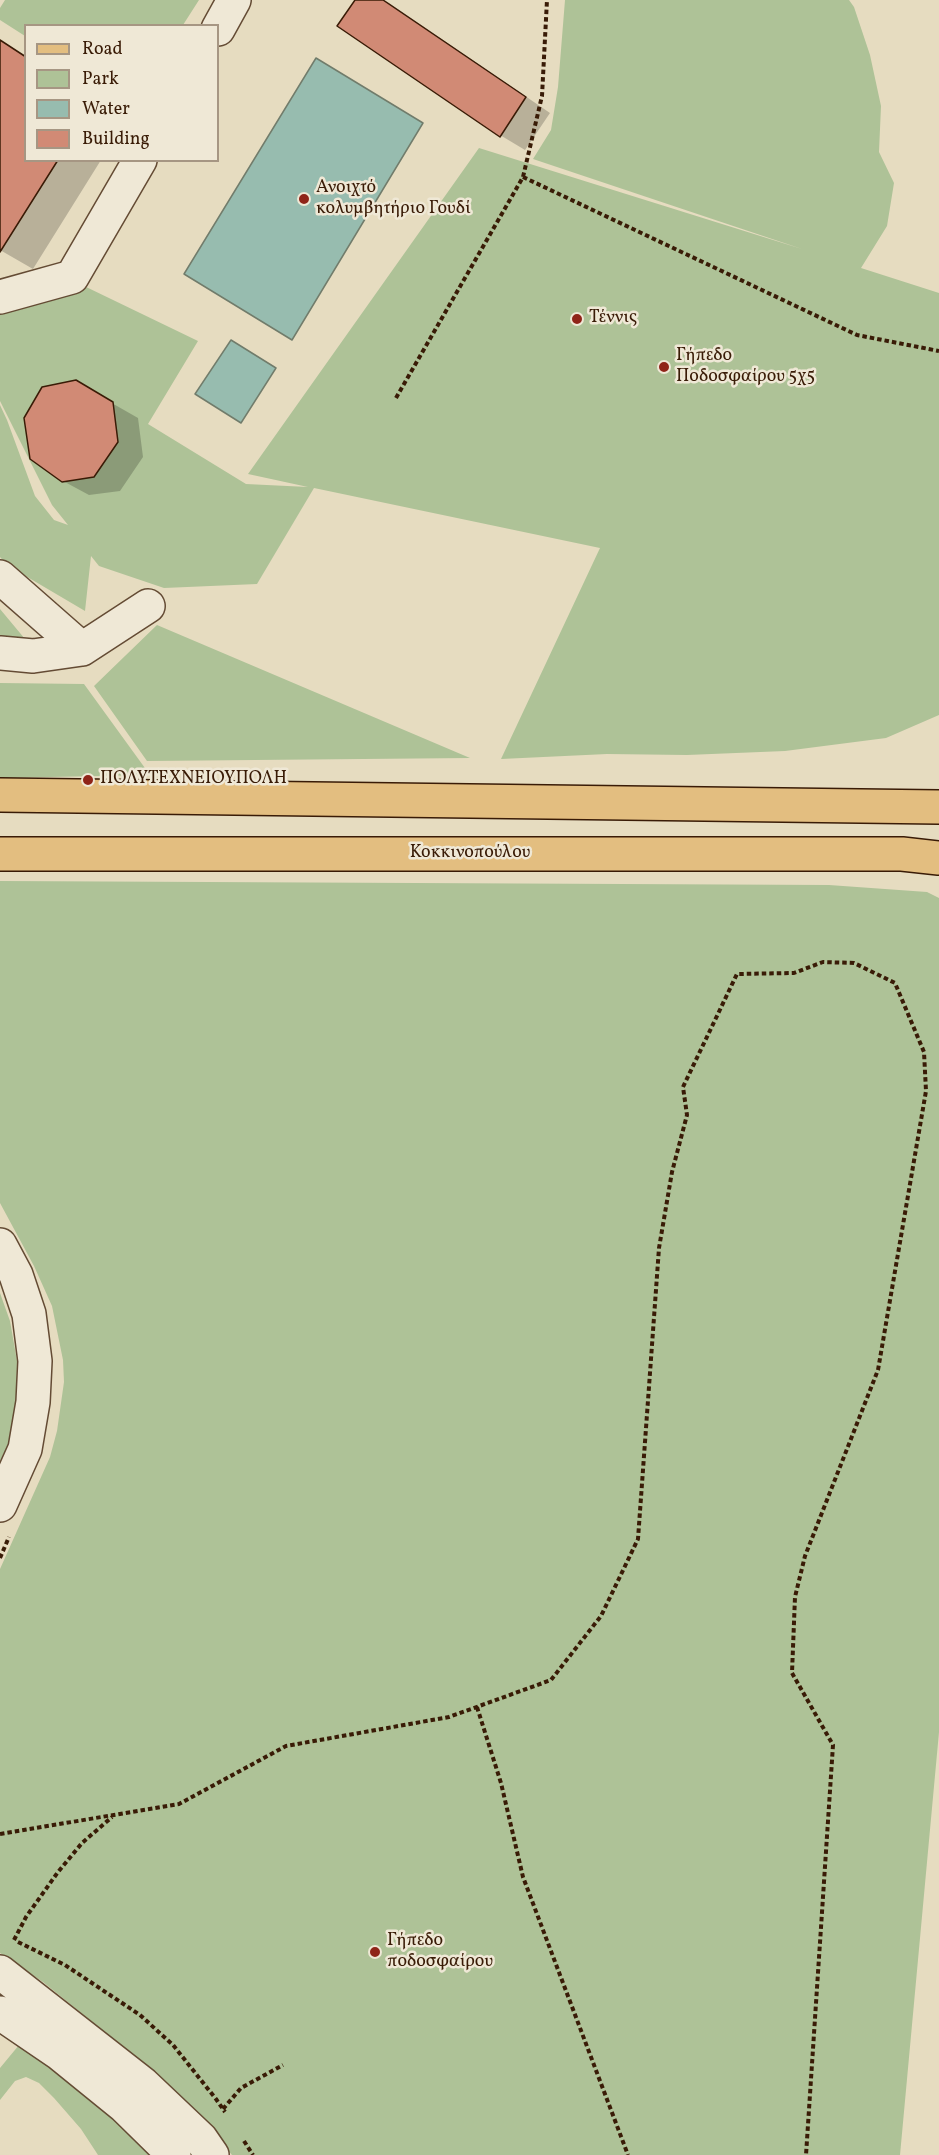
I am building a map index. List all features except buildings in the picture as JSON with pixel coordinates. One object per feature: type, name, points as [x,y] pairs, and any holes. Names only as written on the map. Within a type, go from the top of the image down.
[{"type":"main road","points":[[892,806],[939,788]]},
{"type":"main road","points":[[0,795],[939,807]]},
{"type":"main road","name":"Κοκκινοπούλου","points":[[0,854],[902,854],[939,858]]},
{"type":"main road","points":[[902,854],[939,870]]},
{"type":"lane","points":[[219,26],[234,0]]},
{"type":"lane","points":[[0,297],[72,277],[139,162]]},
{"type":"lane","points":[[0,577],[82,649]]},
{"type":"lane","points":[[0,653],[33,656],[82,649],[148,606]]},
{"type":"lane","points":[[0,1245],[16,1275],[29,1314],[36,1361],[33,1402],[25,1449],[0,1505]]},
{"type":"lane","points":[[4,1957],[201,2139],[212,2155]]},
{"type":"lane","points":[[3,2020],[60,2054],[124,2106],[174,2155]]},
{"type":"path","points":[[396,398],[523,177],[542,96],[547,0]]},
{"type":"path","points":[[523,177],[857,335],[939,351]]},
{"type":"path","points":[[0,1834],[179,1804],[286,1746],[449,1717],[551,1680],[601,1616],[638,1539],[659,1248],[672,1172],[687,1115],[683,1087],[737,974],[794,973],[823,962],[854,963],[895,983],[924,1052],[926,1091],[878,1370],[805,1556],[795,1597],[792,1673],[833,1745],[806,2155]]},
{"type":"path","points":[[477,1707],[501,1783],[523,1877],[628,2155]]},
{"type":"path","points":[[4,1957],[26,1917],[58,1872],[82,1842],[114,1815]]},
{"type":"path","points":[[14,1940],[65,1965],[140,2014],[173,2045],[229,2118]]},
{"type":"path","points":[[223,2109],[241,2088],[283,2065]]},
{"type":"path","points":[[241,2136],[253,2155]]},
{"type":"green space","points":[[5,0],[199,0],[184,24],[24,24],[24,35],[0,20],[0,8]]},
{"type":"green space","points":[[565,0],[849,0],[854,7],[870,55],[881,106],[879,152],[894,183],[887,226],[861,268],[939,293],[939,715],[886,738],[785,751],[687,755],[607,754],[501,759],[600,548],[314,488],[257,584],[164,588],[99,566],[91,556],[85,611],[7,565],[0,557],[0,405],[35,496],[54,520],[68,525],[52,505],[0,401],[0,312],[82,285],[198,341],[148,424],[246,484],[308,487],[248,474],[479,148],[802,249],[533,159],[551,130],[558,87]]},
{"type":"green space","points":[[0,609],[30,645],[0,641]]},
{"type":"green space","points":[[157,625],[470,758],[147,761],[94,686]]},
{"type":"green space","points":[[0,683],[84,684],[150,775],[0,778]]},
{"type":"green space","points":[[0,881],[829,885],[927,892],[939,898],[939,1732],[900,2155],[232,2155],[154,2072],[43,1982],[0,1953],[0,1569],[50,1457],[57,1431],[64,1382],[63,1360],[52,1306],[34,1266],[0,1203]]},
{"type":"green space","points":[[0,1293],[10,1321],[17,1361],[16,1400],[9,1443],[0,1461]]},
{"type":"green space","points":[[19,2045],[51,2065],[115,2118],[150,2155],[98,2155],[81,2129],[54,2098],[39,2083],[26,2077],[15,2081],[0,2100],[0,2068]]},
{"type":"water","name":"Ανοιχτό κολυμβητήριο Γουδί","points":[[316,58],[423,123],[292,340],[184,274]]},
{"type":"water","points":[[231,340],[276,368],[241,423],[195,394]]},
{"type":"place","name":"Ανοιχτό κολυμβητήριο Γουδί","points":[[304,199]]},
{"type":"place","name":"Τέννις","points":[[577,319]]},
{"type":"place","name":"Γήπεδο Ποδοσφαίρου 5χ5","points":[[664,367]]},
{"type":"place","name":"ΠΟΛΥΤΕΧΝΕΙΟΥΠΟΛΗ","points":[[88,780]]},
{"type":"place","name":"Γήπεδο ποδοσφαίρου","points":[[375,1952]]}]
